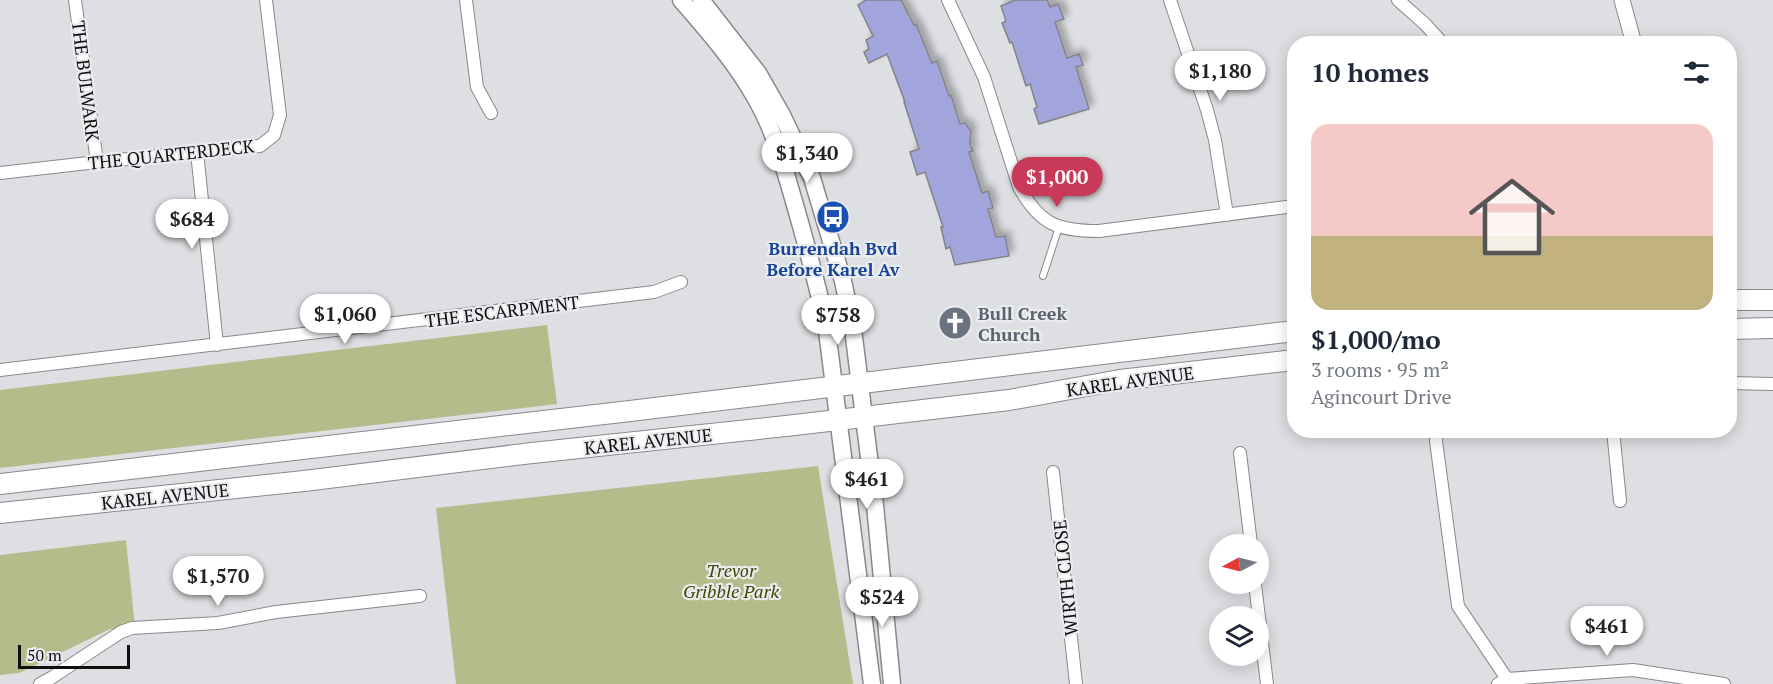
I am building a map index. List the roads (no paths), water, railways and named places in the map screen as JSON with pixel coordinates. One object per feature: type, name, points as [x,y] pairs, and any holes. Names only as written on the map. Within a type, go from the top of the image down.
[{"type":"main road","points":[[681,0],[733,63],[756,99],[774,136],[797,212],[826,323],[872,684]]},
{"type":"main road","points":[[701,0],[771,93],[812,178],[849,304],[875,505],[892,684]]},
{"type":"main road","points":[[1737,300],[1773,300]]},
{"type":"main road","points":[[1737,328],[1773,328]]},
{"type":"main road","name":"KAREL AVENUE","points":[[0,484],[1287,332]]},
{"type":"main road","name":"KAREL AVENUE","points":[[3,514],[1009,400],[1120,380],[1287,361]]},
{"type":"street","name":"THE BULWARK","points":[[75,0],[97,162]]},
{"type":"street","name":"THE QUARTERDECK","points":[[0,173],[260,146],[274,135],[280,115],[266,0]]},
{"type":"street","points":[[466,0],[477,87],[491,113]]},
{"type":"street","points":[[948,0],[984,77],[1019,187],[1027,202],[1042,217],[1059,227],[1074,231],[1100,231],[1287,207]]},
{"type":"street","points":[[1170,0],[1215,140],[1227,214]]},
{"type":"street","points":[[1398,0],[1436,36]]},
{"type":"street","points":[[1622,0],[1632,36]]},
{"type":"street","points":[[197,152],[217,345]]},
{"type":"street","name":"THE ESCARPMENT","points":[[0,370],[654,292],[681,282]]},
{"type":"street","points":[[1737,383],[1773,384]]},
{"type":"street","points":[[1436,438],[1458,606],[1502,681],[1633,670],[1689,681],[1724,684]]},
{"type":"street","points":[[1614,438],[1620,501]]},
{"type":"street","points":[[1240,453],[1250,534]]},
{"type":"street","name":"WIRTH CLOSE","points":[[1053,472],[1076,684]]},
{"type":"street","points":[[1256,594],[1266,684]]},
{"type":"street","points":[[40,684],[121,632],[132,628],[218,623],[276,612],[420,596]]},
{"type":"lane","points":[[1043,276],[1059,227]]},
{"type":"place","name":"Burrendah Bvd Before Karel Av","points":[[833,217]]},
{"type":"place","name":"Bull Creek Church","points":[[955,323]]},
{"type":"park label","name":"Trevor Gribble Park","points":[[731,580]]}]
